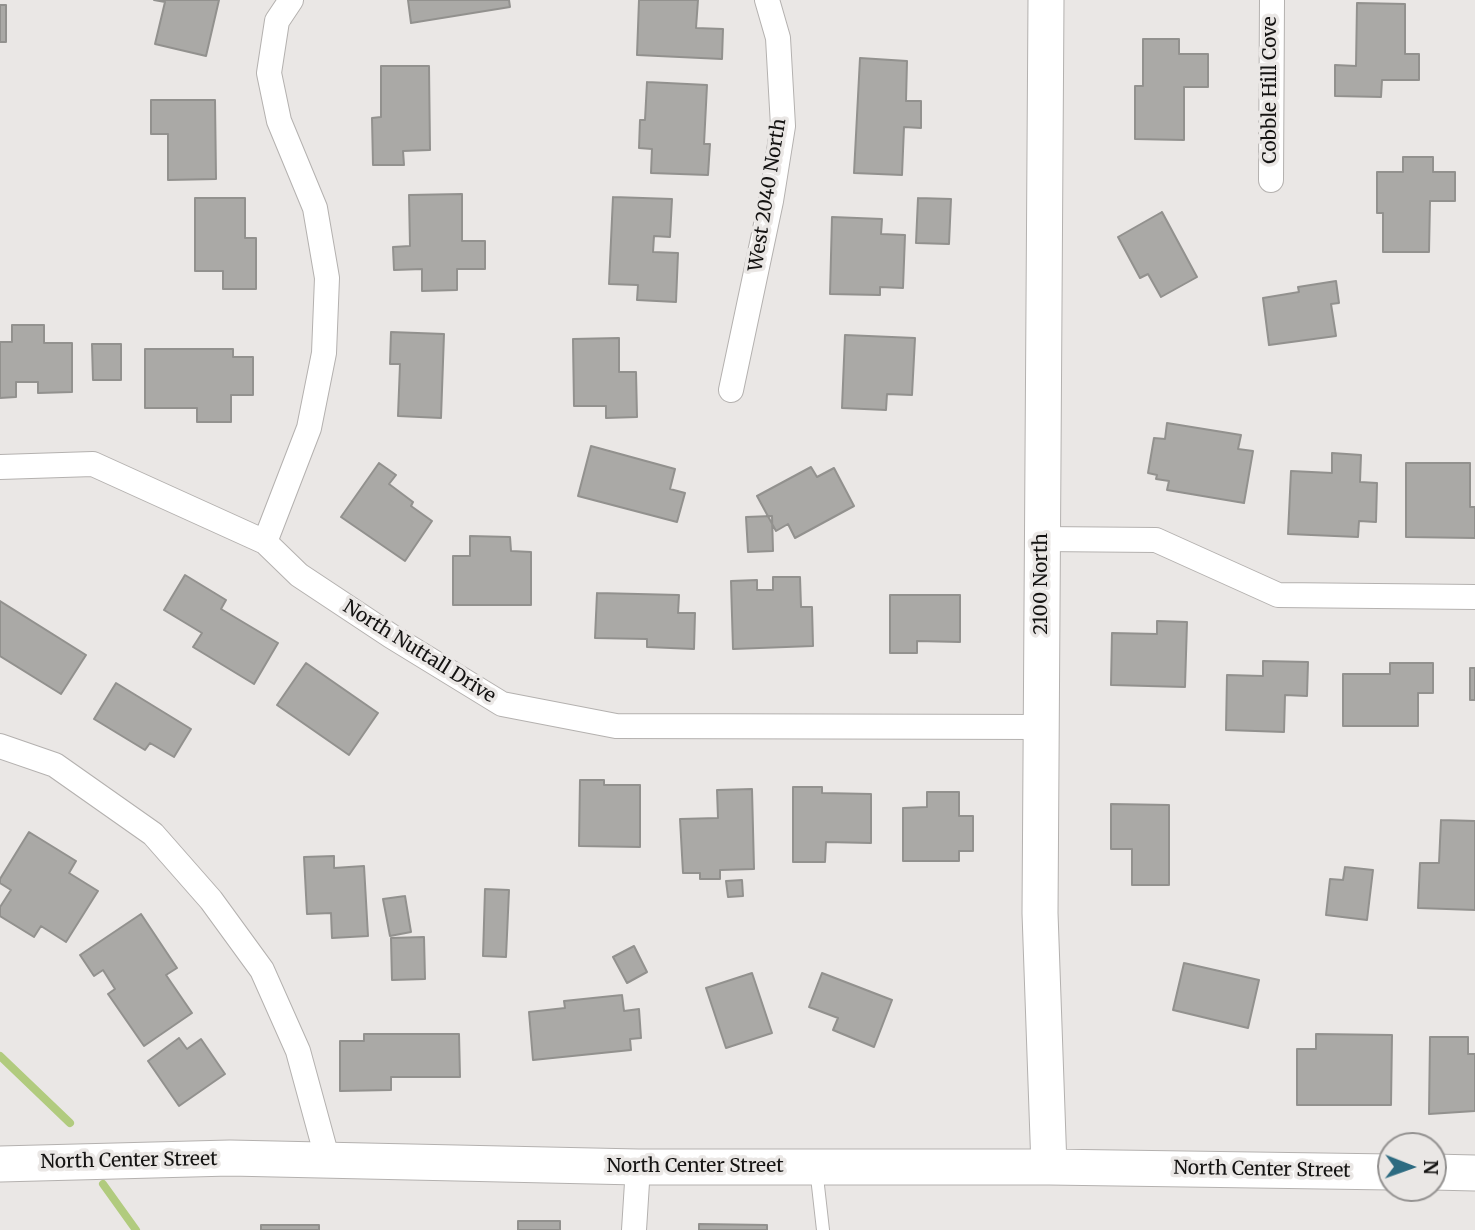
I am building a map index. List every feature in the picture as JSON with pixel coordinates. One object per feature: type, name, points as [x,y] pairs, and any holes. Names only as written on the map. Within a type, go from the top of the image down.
[{"type":"street","points":[[265,542],[309,428],[324,353],[327,278],[315,208],[279,121],[269,73],[277,21],[291,0]]},
{"type":"street","name":"West 2040 North","points":[[731,390],[771,201],[783,126],[778,38],[767,0]]},
{"type":"street","name":"2100 North","points":[[1045,0],[1041,914],[1049,1167]]},
{"type":"street","name":"Cobble Hill Cove","points":[[1270,180],[1272,0]]},
{"type":"street","name":"North Nuttall Drive","points":[[0,467],[93,464],[265,542],[299,575],[391,636],[502,704],[616,726],[1041,727]]},
{"type":"street","points":[[1042,539],[1156,540],[1278,596],[1475,597]]},
{"type":"street","points":[[0,746],[55,765],[153,834],[211,900],[262,970],[298,1051],[327,1160]]},
{"type":"street","name":"North Center Street","points":[[0,1164],[230,1158],[638,1167],[1049,1167],[1377,1172]]},
{"type":"street","points":[[634,1230],[638,1167]]},
{"type":"street","points":[[1447,1172],[1475,1173]]},
{"type":"lane","points":[[816,1167],[823,1230]]},
{"type":"building","points":[[154,0],[219,0],[206,56],[155,44],[165,2]]},
{"type":"building","points":[[408,0],[509,0],[510,7],[411,23]]},
{"type":"building","points":[[639,0],[698,0],[696,28],[723,29],[722,59],[637,55]]},
{"type":"building","points":[[1357,3],[1405,4],[1405,54],[1419,54],[1419,80],[1382,80],[1381,97],[1335,96],[1335,65],[1356,66]]},
{"type":"building","points":[[0,5],[6,5],[6,42],[0,42]]},
{"type":"building","points":[[1143,39],[1179,39],[1179,54],[1208,54],[1208,87],[1184,87],[1184,140],[1135,139],[1135,86],[1143,86]]},
{"type":"building","points":[[860,58],[907,61],[906,101],[921,101],[921,128],[904,127],[902,175],[854,173]]},
{"type":"building","points":[[381,66],[429,66],[430,150],[403,151],[404,165],[373,165],[372,118],[381,117]]},
{"type":"building","points":[[647,82],[707,85],[704,144],[710,144],[708,175],[651,173],[652,149],[639,148],[640,120],[645,120]]},
{"type":"building","points":[[151,100],[215,100],[216,179],[168,180],[168,134],[151,134]]},
{"type":"building","points":[[1403,157],[1433,157],[1433,172],[1455,172],[1455,201],[1430,201],[1429,252],[1383,252],[1383,213],[1377,213],[1377,172],[1403,172]]},
{"type":"building","points":[[462,194],[462,241],[485,241],[485,269],[457,269],[457,290],[422,291],[422,269],[394,270],[393,247],[410,246],[409,195]]},
{"type":"building","points":[[613,197],[672,199],[670,237],[654,236],[653,252],[678,253],[676,302],[637,300],[638,285],[609,284]]},
{"type":"building","points":[[195,198],[245,198],[245,238],[256,238],[256,289],[223,289],[223,271],[195,271]]},
{"type":"building","points":[[918,198],[951,199],[949,244],[916,243]]},
{"type":"building","points":[[1162,212],[1197,277],[1161,297],[1148,274],[1140,278],[1118,237]]},
{"type":"building","points":[[832,217],[882,219],[881,234],[905,235],[903,288],[880,287],[880,295],[830,294]]},
{"type":"building","points":[[1336,281],[1339,303],[1331,304],[1336,336],[1269,345],[1263,298],[1299,292],[1298,287]]},
{"type":"building","points":[[12,325],[44,325],[44,343],[72,343],[72,392],[38,393],[38,382],[16,382],[16,397],[0,398],[0,342],[12,342]]},
{"type":"building","points":[[391,332],[444,334],[441,418],[398,416],[400,364],[390,364]]},
{"type":"building","points":[[845,335],[915,338],[912,395],[887,394],[886,410],[842,408]]},
{"type":"building","points":[[619,338],[619,372],[636,372],[637,417],[606,418],[606,406],[574,406],[573,339]]},
{"type":"building","points":[[92,344],[121,344],[121,380],[93,380]]},
{"type":"building","points":[[145,349],[233,349],[233,357],[253,357],[253,395],[231,395],[231,422],[197,422],[197,408],[145,408]]},
{"type":"building","points":[[1167,423],[1241,435],[1238,449],[1253,451],[1244,503],[1167,490],[1169,481],[1156,479],[1157,475],[1148,473],[1154,438],[1165,439]]},
{"type":"building","points":[[591,446],[675,469],[670,489],[685,493],[677,522],[578,496]]},
{"type":"building","points":[[1332,453],[1361,455],[1360,482],[1377,483],[1376,522],[1359,521],[1358,537],[1288,534],[1291,471],[1332,473]]},
{"type":"building","points":[[379,463],[396,475],[389,484],[413,502],[411,506],[432,521],[405,561],[341,517]]},
{"type":"building","points":[[1406,463],[1470,463],[1470,507],[1475,507],[1475,538],[1406,537]]},
{"type":"building","points":[[811,467],[817,477],[834,468],[854,506],[795,538],[788,524],[776,531],[757,496]]},
{"type":"building","points":[[772,516],[773,551],[748,552],[746,517]]},
{"type":"building","points":[[470,536],[510,537],[511,551],[531,552],[531,605],[453,605],[453,556],[470,556]]},
{"type":"building","points":[[185,575],[226,600],[221,609],[278,643],[254,684],[193,647],[202,633],[164,610]]},
{"type":"building","points":[[773,577],[800,577],[801,607],[812,607],[813,646],[733,649],[731,581],[757,580],[757,590],[773,590]]},
{"type":"building","points":[[597,593],[679,595],[678,613],[695,613],[694,649],[647,647],[647,639],[595,638]]},
{"type":"building","points":[[890,595],[960,595],[960,642],[917,641],[917,653],[890,653]]},
{"type":"building","points":[[0,601],[86,655],[61,694],[0,656]]},
{"type":"building","points":[[1157,621],[1187,622],[1185,687],[1111,685],[1112,633],[1157,634]]},
{"type":"building","points":[[1263,661],[1308,662],[1307,696],[1285,695],[1284,732],[1226,730],[1227,675],[1263,676]]},
{"type":"building","points":[[306,663],[378,713],[349,755],[277,705]]},
{"type":"building","points":[[1390,663],[1433,663],[1433,693],[1418,693],[1418,726],[1343,726],[1343,674],[1390,674]]},
{"type":"building","points":[[1470,668],[1475,668],[1475,700],[1470,700]]},
{"type":"building","points":[[116,683],[191,729],[174,757],[150,743],[145,750],[94,719]]},
{"type":"building","points":[[580,780],[604,780],[604,785],[640,785],[640,847],[579,846]]},
{"type":"building","points":[[793,787],[822,787],[822,793],[871,794],[871,843],[826,842],[825,862],[793,862]]},
{"type":"building","points":[[752,789],[754,869],[720,870],[720,879],[700,879],[700,873],[683,873],[680,819],[718,818],[717,790]]},
{"type":"building","points":[[927,792],[959,792],[959,816],[973,816],[973,851],[959,851],[959,861],[903,861],[903,808],[927,807]]},
{"type":"building","points":[[1111,804],[1169,805],[1169,885],[1132,885],[1132,849],[1111,849]]},
{"type":"building","points":[[1441,820],[1475,821],[1475,910],[1418,908],[1420,863],[1439,863]]},
{"type":"building","points":[[29,832],[76,861],[69,873],[98,891],[66,942],[41,926],[34,937],[0,916],[0,907],[11,890],[0,883],[0,879]]},
{"type":"building","points":[[334,856],[334,868],[364,866],[368,936],[332,938],[331,913],[307,914],[304,857]]},
{"type":"building","points":[[1345,867],[1373,870],[1367,920],[1326,915],[1330,879],[1343,880]]},
{"type":"building","points":[[742,880],[743,896],[728,897],[726,881]]},
{"type":"building","points":[[485,889],[509,890],[506,957],[483,956]]},
{"type":"building","points":[[405,896],[411,932],[390,936],[383,899]]},
{"type":"building","points":[[141,914],[177,968],[166,975],[192,1013],[144,1046],[108,994],[115,989],[103,970],[94,976],[80,955]]},
{"type":"building","points":[[424,937],[425,979],[392,980],[391,938]]},
{"type":"building","points":[[634,946],[647,972],[627,983],[613,957]]},
{"type":"building","points":[[1184,963],[1259,980],[1248,1028],[1173,1010]]},
{"type":"building","points":[[752,973],[772,1033],[726,1048],[706,988]]},
{"type":"building","points":[[822,973],[892,1000],[874,1047],[833,1030],[838,1018],[809,1007]]},
{"type":"building","points":[[622,995],[624,1011],[639,1009],[641,1038],[630,1039],[631,1050],[533,1060],[529,1012],[565,1008],[564,1001]]},
{"type":"building","points":[[364,1034],[459,1034],[460,1077],[391,1077],[391,1090],[340,1091],[340,1041],[364,1041]]},
{"type":"building","points":[[1316,1034],[1392,1035],[1391,1105],[1297,1105],[1297,1049],[1316,1049]]},
{"type":"building","points":[[1430,1037],[1468,1037],[1468,1054],[1475,1054],[1475,1111],[1429,1114]]},
{"type":"building","points":[[179,1038],[187,1049],[201,1039],[225,1074],[179,1106],[148,1061]]},
{"type":"building","points":[[518,1221],[560,1221],[560,1230],[518,1230]]},
{"type":"building","points":[[699,1224],[767,1225],[767,1230],[699,1230]]},
{"type":"building","points":[[261,1225],[319,1225],[319,1230],[261,1230]]},
{"type":"waterway","points":[[0,1056],[70,1123]]},
{"type":"waterway","points":[[103,1184],[136,1230]]}]
